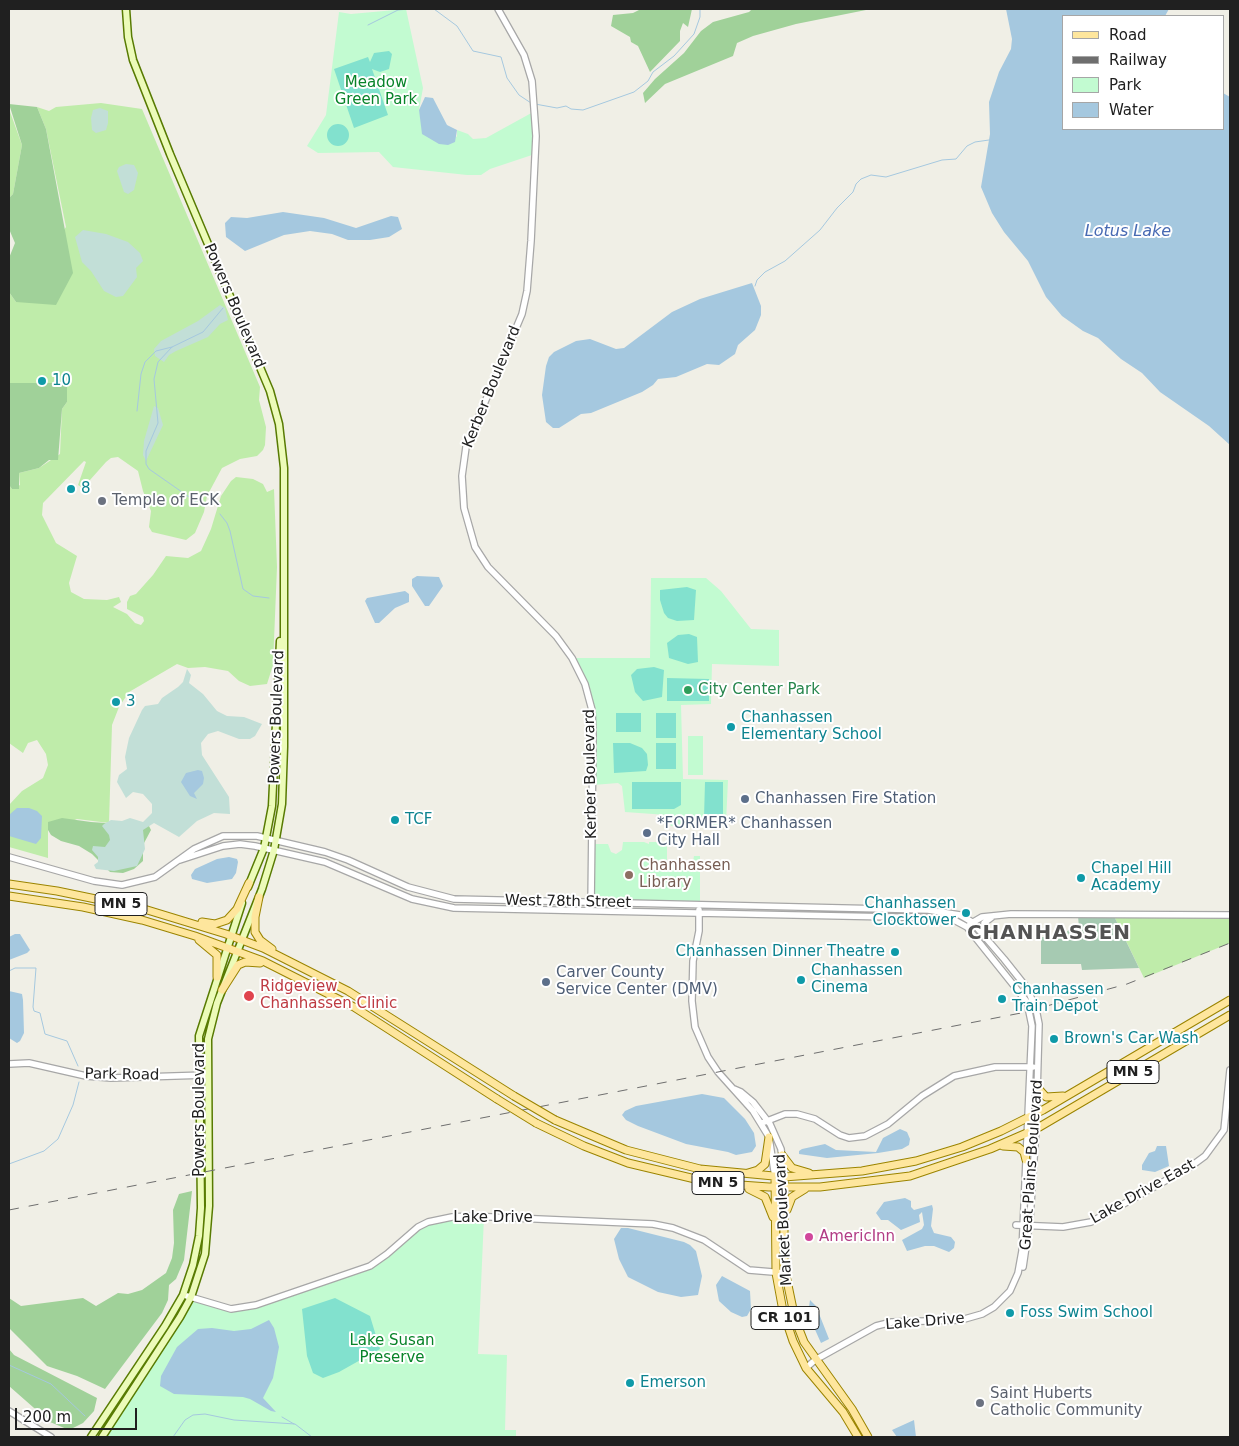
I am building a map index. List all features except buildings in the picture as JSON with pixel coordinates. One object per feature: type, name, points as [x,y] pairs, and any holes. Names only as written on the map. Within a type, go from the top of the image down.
[{"type":"main road","name":"Powers Boulevard","points":[[102,1437],[180,1317],[191,1297],[205,1254],[209,1230],[206,1075],[210,1024],[259,897],[274,850],[283,775],[282,615],[284,463],[278,419],[270,391],[170,154],[133,60],[128,37],[126,9]]},
{"type":"main road","name":"Powers Boulevard","points":[[91,1437],[164,1328],[183,1295],[193,1265],[199,1236],[199,1036],[227,947],[266,838],[274,794],[277,677],[282,615]]},
{"type":"main road","points":[[129,905],[217,924],[228,920],[249,883]]},
{"type":"main road","name":"MN 5","points":[[9,884],[129,905],[242,940],[309,970],[395,1019],[514,1096],[555,1120],[599,1140],[640,1155],[733,1174],[775,1177],[834,1174],[916,1161],[962,1147],[1037,1114],[1230,1000]]},
{"type":"main road","name":"MN 5","points":[[9,896],[64,904],[142,920],[227,947],[305,981],[362,1012],[536,1123],[584,1146],[628,1163],[680,1177],[734,1185],[784,1188],[820,1187],[910,1176],[990,1149],[1036,1129],[1230,1015]]},
{"type":"main road","points":[[259,897],[254,921],[258,938],[309,970]]},
{"type":"main road","points":[[142,920],[207,945],[218,958],[217,977]]},
{"type":"main road","points":[[222,990],[233,970],[245,962],[262,964],[305,981]]},
{"type":"main road","points":[[1038,1087],[1042,1094],[1048,1097],[1057,1098],[1075,1092]]},
{"type":"main road","points":[[733,1174],[750,1172],[763,1167],[768,1156],[769,1137]]},
{"type":"main road","points":[[990,1149],[1015,1146],[1022,1150],[1026,1160]]},
{"type":"main road","points":[[782,1155],[792,1168],[799,1172],[834,1174]]},
{"type":"main road","name":"Market Boulevard","points":[[775,1177],[776,1273],[783,1311],[793,1341],[806,1368],[843,1412],[858,1437]]},
{"type":"main road","name":"Market Boulevard","points":[[784,1177],[785,1273],[795,1319],[804,1342],[815,1360],[852,1409],[868,1437]]},
{"type":"main road","points":[[734,1185],[765,1197],[771,1210],[775,1229]]},
{"type":"main road","points":[[784,1222],[789,1202],[794,1194],[803,1190],[820,1187]]},
{"type":"street","name":"Kerber Boulevard","points":[[498,9],[524,55],[532,81],[536,136],[531,241],[527,291],[522,314],[466,447],[462,476],[464,508],[475,547],[488,566],[556,636],[572,658],[585,684],[592,710],[593,735],[590,911]]},
{"type":"street","name":"West 78th Street","points":[[9,857],[114,885],[146,880],[180,860],[194,849],[224,836],[266,838],[348,860],[386,878],[441,896],[464,899],[940,911],[960,915],[972,922]]},
{"type":"street","name":"West 78th Street","points":[[180,860],[223,846],[240,844],[264,848],[342,868],[412,898],[454,908],[940,918],[954,920],[967,927]]},
{"type":"street","name":"Market Boulevard","points":[[700,906],[692,1001],[696,1027],[708,1057],[718,1072],[734,1089],[753,1102],[782,1155],[784,1177]]},
{"type":"street","points":[[967,927],[972,922],[994,916],[1230,915]]},
{"type":"street","points":[[985,935],[984,923],[994,916]]},
{"type":"street","name":"Great Plains Boulevard","points":[[972,922],[985,935],[1027,988],[1035,1003],[1039,1024],[1026,1160],[1026,1226]]},
{"type":"street","name":"Great Plains Boulevard","points":[[967,927],[1027,1002],[1032,1026],[1038,1087],[1036,1129],[1023,1269],[1013,1286]]},
{"type":"street","name":"Park Road","points":[[9,1064],[29,1064],[86,1076],[111,1078],[206,1075]]},
{"type":"street","points":[[764,1121],[785,1114],[797,1114],[815,1119],[840,1135],[849,1138],[865,1136],[888,1124],[922,1096],[954,1076],[981,1068],[1035,1067]]},
{"type":"street","name":"Lake Drive East","points":[[1016,1225],[1063,1227],[1091,1222],[1156,1187],[1205,1156],[1224,1130],[1230,1070]]},
{"type":"street","name":"Market Boulevard","points":[[764,1121],[769,1137],[775,1177]]},
{"type":"street","name":"Lake Drive","points":[[183,1295],[231,1309],[244,1308],[370,1266],[428,1222],[461,1216],[653,1224],[704,1240],[749,1270],[785,1273]]},
{"type":"street","name":"Lake Drive","points":[[806,1368],[815,1360],[865,1331],[888,1323],[946,1322],[962,1320],[982,1314],[1003,1299],[1013,1286]]},
{"type":"street","points":[[9,1411],[52,1437]]},
{"type":"green space","name":"Meadow Green Park","points":[[406,9],[423,88],[419,110],[457,137],[457,130],[468,134],[473,139],[486,138],[535,111],[535,154],[490,169],[481,175],[467,175],[393,167],[379,152],[318,153],[307,146],[326,115],[339,12],[351,14]]},
{"type":"green space","points":[[641,9],[692,9],[688,27],[683,23],[680,31],[680,41],[650,72],[638,46],[631,42],[630,37],[611,26],[613,15],[633,13]]},
{"type":"green space","points":[[752,9],[871,9],[796,24],[753,36],[737,43],[733,56],[665,84],[645,103],[643,93],[655,79],[684,53],[701,31],[713,22],[749,12]]},
{"type":"green space","points":[[389,51],[392,54],[389,69],[380,72],[372,69],[388,115],[354,128],[334,69],[368,57],[370,62],[374,53]]},
{"type":"green space","points":[[101,103],[142,109],[260,387],[259,400],[266,427],[265,445],[257,456],[240,459],[222,468],[207,496],[204,512],[195,533],[186,540],[152,532],[149,527],[151,511],[138,471],[118,457],[111,458],[106,462],[90,480],[86,490],[78,485],[86,462],[84,461],[43,503],[42,515],[56,543],[77,556],[69,583],[71,592],[84,599],[107,600],[119,597],[121,602],[113,607],[127,614],[135,623],[141,625],[144,621],[143,617],[127,609],[127,602],[130,596],[136,594],[153,575],[166,556],[188,558],[201,551],[211,529],[221,496],[231,481],[236,477],[253,479],[263,484],[267,492],[274,489],[277,567],[273,665],[267,684],[250,686],[239,681],[228,671],[205,667],[188,668],[177,664],[129,692],[119,707],[112,725],[109,823],[77,819],[48,830],[48,858],[9,847],[9,805],[22,791],[43,778],[48,765],[46,754],[37,740],[28,743],[23,753],[9,743],[9,485],[12,489],[20,485],[19,473],[39,468],[60,454],[62,409],[67,402],[67,383],[9,383],[9,292],[16,302],[66,227],[46,129],[37,107],[49,111],[56,107]]},
{"type":"green space","points":[[9,104],[37,107],[46,129],[73,273],[56,305],[16,302],[9,292],[9,258],[15,243],[9,229],[9,198],[13,194],[22,145]]},
{"type":"green space","points":[[9,109],[22,145],[13,194],[9,198]]},
{"type":"green space","points":[[338,124],[346,127],[349,135],[346,143],[338,146],[330,143],[327,135],[330,127]]},
{"type":"green space","points":[[9,383],[67,383],[67,402],[62,409],[58,460],[49,460],[39,468],[19,473],[19,489],[12,489],[9,485]]},
{"type":"green space","name":"City Center Park","points":[[651,578],[706,578],[721,591],[751,629],[779,630],[779,666],[712,664],[711,704],[681,705],[683,779],[728,780],[726,823],[721,828],[671,826],[667,815],[625,812],[622,786],[618,783],[593,785],[593,716],[585,684],[572,658],[650,658]]},
{"type":"green space","points":[[687,587],[696,590],[694,620],[677,621],[668,618],[664,613],[660,600],[660,590]]},
{"type":"green space","points":[[689,634],[697,637],[698,662],[688,664],[669,658],[667,643],[678,635]]},
{"type":"green space","points":[[654,667],[664,670],[662,697],[643,701],[635,692],[631,675],[637,669]]},
{"type":"green space","name":"City Center Park","points":[[667,678],[709,679],[709,701],[667,701]]},
{"type":"green space","points":[[616,713],[641,713],[641,732],[616,732]]},
{"type":"green space","points":[[656,713],[676,713],[676,738],[656,738]]},
{"type":"green space","points":[[688,736],[703,736],[703,775],[688,775]]},
{"type":"green space","points":[[613,743],[630,743],[642,748],[647,754],[648,765],[646,771],[614,773]]},
{"type":"green space","points":[[656,743],[676,743],[676,769],[656,769]]},
{"type":"green space","points":[[632,782],[681,782],[681,805],[674,809],[632,809]]},
{"type":"green space","points":[[705,782],[723,782],[723,818],[704,818]]},
{"type":"green space","points":[[62,818],[149,826],[151,830],[143,845],[143,861],[134,869],[123,873],[110,872],[92,854],[79,846],[61,841],[51,835],[48,830],[48,822]]},
{"type":"green space","points":[[623,842],[644,842],[649,844],[649,842],[667,842],[667,861],[693,861],[694,856],[700,856],[700,906],[591,903],[593,844],[608,844],[611,852],[616,854],[622,850]]},
{"type":"green space","points":[[1230,915],[1230,943],[1144,978],[1114,916]]},
{"type":"green space","points":[[1078,916],[1114,916],[1139,968],[1082,970],[1081,964],[1041,964],[1041,937],[1062,938],[1070,928],[1079,928]]},
{"type":"green space","points":[[192,1191],[184,1260],[176,1279],[169,1285],[168,1300],[162,1313],[105,1389],[77,1376],[47,1366],[9,1328],[9,1298],[21,1306],[83,1298],[96,1306],[118,1293],[128,1294],[142,1290],[166,1273],[172,1258],[174,1243],[173,1210],[179,1194]]},
{"type":"green space","name":"Lake Susan Preserve","points":[[452,1217],[484,1217],[478,1354],[507,1355],[505,1430],[516,1430],[516,1437],[102,1437],[191,1297],[209,1304],[244,1308],[370,1266],[418,1227]]},
{"type":"green space","points":[[335,1298],[370,1316],[380,1349],[339,1372],[323,1378],[313,1373],[307,1356],[302,1309]]},
{"type":"green space","points":[[9,1349],[14,1355],[97,1398],[94,1411],[83,1423],[69,1430],[50,1422],[9,1386]]},
{"type":"shaded area","points":[[100,108],[108,111],[108,123],[106,130],[96,133],[92,130],[91,118],[93,110]]},
{"type":"shaded area","points":[[126,164],[134,165],[138,173],[134,190],[128,194],[124,192],[117,171],[119,167]]},
{"type":"shaded area","points":[[83,230],[106,234],[128,242],[140,253],[143,261],[136,268],[137,277],[123,296],[116,297],[104,291],[91,271],[82,262],[75,237]]},
{"type":"shaded area","points":[[220,305],[225,308],[228,320],[220,324],[208,337],[176,351],[169,355],[164,362],[155,356],[154,349],[161,341],[198,321]]},
{"type":"shaded area","points":[[154,406],[158,408],[163,425],[146,461],[143,455],[144,441]]},
{"type":"shaded area","points":[[187,669],[191,675],[189,683],[203,694],[217,711],[227,716],[244,717],[262,724],[255,736],[250,739],[239,739],[218,731],[208,734],[201,743],[202,755],[229,797],[230,814],[214,813],[197,821],[179,837],[154,823],[143,830],[145,849],[137,866],[114,871],[96,869],[94,865],[98,862],[98,857],[92,850],[93,846],[105,847],[110,840],[109,835],[102,826],[104,824],[111,820],[122,821],[130,818],[143,822],[152,813],[152,804],[143,794],[133,792],[126,798],[117,782],[119,775],[127,769],[125,757],[129,738],[142,710],[145,706],[158,704],[162,698],[178,687],[183,682]]},
{"type":"water","name":"Lotus Lake","points":[[1006,9],[1169,9],[1166,15],[1062,15],[1062,130],[1224,130],[1224,94],[1230,97],[1230,445],[1209,426],[1160,392],[1142,373],[1121,359],[1098,338],[1083,331],[1062,316],[1046,297],[1028,261],[1004,232],[992,213],[981,187],[990,134],[989,102],[999,72],[1011,49],[1012,39]]},
{"type":"water","points":[[425,97],[433,98],[447,125],[457,130],[455,142],[448,145],[439,144],[422,134],[419,110]]},
{"type":"water","points":[[283,212],[324,218],[356,228],[391,216],[398,217],[402,229],[389,237],[370,240],[348,240],[332,234],[310,231],[284,235],[245,251],[226,237],[225,223],[231,217],[247,218]]},
{"type":"water","points":[[752,283],[761,306],[761,315],[755,330],[738,345],[735,354],[719,365],[707,364],[676,377],[658,379],[653,385],[642,392],[591,413],[581,414],[559,428],[553,428],[546,422],[542,395],[546,366],[549,357],[554,352],[576,341],[590,339],[616,349],[624,348],[672,312],[700,299]]},
{"type":"water","points":[[417,576],[439,577],[443,586],[429,606],[425,606],[412,586],[412,579]]},
{"type":"water","points":[[405,591],[409,594],[409,602],[395,608],[379,623],[375,623],[365,601],[367,598]]},
{"type":"water","points":[[202,771],[204,778],[203,784],[194,793],[197,799],[190,796],[181,782],[186,773]]},
{"type":"water","points":[[17,808],[29,808],[37,811],[42,816],[41,838],[36,844],[9,836],[9,815]]},
{"type":"water","points":[[229,857],[237,859],[238,862],[236,873],[232,879],[207,883],[192,879],[191,875],[195,869],[217,859]]},
{"type":"water","points":[[20,934],[30,950],[9,960],[9,937]]},
{"type":"water","points":[[9,991],[22,994],[23,1000],[24,1033],[17,1043],[9,1038]]},
{"type":"water","points":[[702,1094],[724,1098],[745,1119],[754,1133],[756,1146],[752,1152],[736,1155],[686,1144],[638,1126],[626,1120],[622,1115],[625,1111],[636,1106]]},
{"type":"water","points":[[900,1129],[907,1132],[910,1139],[909,1145],[902,1149],[827,1158],[799,1154],[799,1151],[802,1149],[825,1144],[836,1150],[876,1152],[883,1138]]},
{"type":"water","points":[[1157,1146],[1166,1146],[1169,1166],[1155,1172],[1142,1170],[1142,1165],[1149,1153],[1155,1151]]},
{"type":"water","points":[[905,1198],[911,1201],[911,1207],[914,1210],[932,1205],[931,1226],[934,1233],[951,1237],[955,1242],[954,1248],[949,1252],[934,1246],[925,1246],[907,1251],[902,1240],[922,1229],[924,1225],[922,1212],[919,1215],[920,1222],[901,1230],[888,1220],[881,1220],[876,1213],[884,1202]]},
{"type":"water","points":[[621,1228],[628,1228],[690,1245],[696,1251],[702,1276],[698,1295],[681,1297],[658,1292],[628,1277],[619,1259],[614,1239]]},
{"type":"water","points":[[722,1276],[750,1291],[751,1309],[747,1316],[742,1317],[731,1312],[719,1301],[716,1285]]},
{"type":"water","points":[[810,1300],[816,1306],[829,1339],[821,1343],[808,1314]]},
{"type":"water","points":[[269,1320],[274,1328],[279,1347],[273,1378],[263,1398],[276,1412],[243,1397],[174,1394],[160,1386],[161,1376],[177,1347],[198,1329],[212,1328],[234,1331],[251,1329]]},
{"type":"water","points":[[914,1420],[916,1437],[897,1437],[892,1430]]},
{"type":"waterway","points":[[368,25],[398,10],[409,9]]},
{"type":"waterway","points":[[424,9],[434,9],[457,26],[473,51],[501,57],[507,78],[519,95],[531,103]]},
{"type":"waterway","points":[[535,104],[557,108],[566,106],[571,109],[583,110],[634,92],[648,81],[653,72],[674,56],[694,34],[700,17],[700,9]]},
{"type":"waterway","points":[[755,286],[757,280],[765,272],[785,261],[820,230],[837,208],[853,192],[856,184],[861,179],[871,175],[886,177],[942,160],[956,159],[967,146],[975,142],[989,140]]},
{"type":"waterway","points":[[202,506],[149,469],[146,464],[146,451],[158,423],[154,379],[158,362],[172,347],[203,332],[223,308]]},
{"type":"waterway","points":[[137,411],[141,374],[145,362],[156,351],[172,347]]},
{"type":"waterway","points":[[220,514],[230,531],[243,589],[253,596],[269,598]]},
{"type":"waterway","points":[[9,971],[15,968],[36,968],[34,1011],[40,1013],[45,1034],[67,1041],[78,1066]]},
{"type":"waterway","points":[[9,1164],[44,1151],[58,1139],[73,1105],[79,1082]]},
{"type":"waterway","points":[[9,1365],[51,1384],[85,1416]]},
{"type":"waterway","points":[[173,1437],[185,1420],[193,1415],[205,1414],[234,1420],[295,1424],[312,1437]]},
{"type":"waterway","points":[[282,1417],[294,1424]]},
{"type":"railway","points":[[9,1210],[1021,1013],[1127,984],[1230,943]]},
{"type":"place","name":"10","points":[[42,381]]},
{"type":"place","name":"8","points":[[71,489]]},
{"type":"place","name":"Temple of ECK","points":[[102,501]]},
{"type":"place","name":"City Center Park","points":[[688,690]]},
{"type":"place","name":"3","points":[[116,702]]},
{"type":"place","name":"Chanhassen Elementary School","points":[[731,727]]},
{"type":"place","name":"Chanhassen Fire Station","points":[[745,799]]},
{"type":"place","name":"TCF","points":[[395,820]]},
{"type":"place","name":"*FORMER* Chanhassen City Hall","points":[[647,833]]},
{"type":"place","name":"Chanhassen Library","points":[[629,875]]},
{"type":"place","name":"Chapel Hill Academy","points":[[1081,878]]},
{"type":"place","name":"Chanhassen Clocktower","points":[[966,913]]},
{"type":"place","name":"Chanhassen Dinner Theatre","points":[[895,952]]},
{"type":"place","name":"Chanhassen Cinema","points":[[801,980]]},
{"type":"place","name":"Carver County Service Center (DMV)","points":[[546,982]]},
{"type":"place","name":"Ridgeview Chanhassen Clinic","points":[[249,996]]},
{"type":"place","name":"Chanhassen Train Depot","points":[[1002,999]]},
{"type":"place","name":"Brown's Car Wash","points":[[1054,1039]]},
{"type":"place","name":"AmericInn","points":[[809,1237]]},
{"type":"place","name":"Foss Swim School","points":[[1010,1313]]},
{"type":"place","name":"Emerson","points":[[630,1383]]},
{"type":"place","name":"Saint Huberts Catholic Community","points":[[980,1403]]},
{"type":"district","name":"CHANHASSEN","points":[[1049,934]]}]
